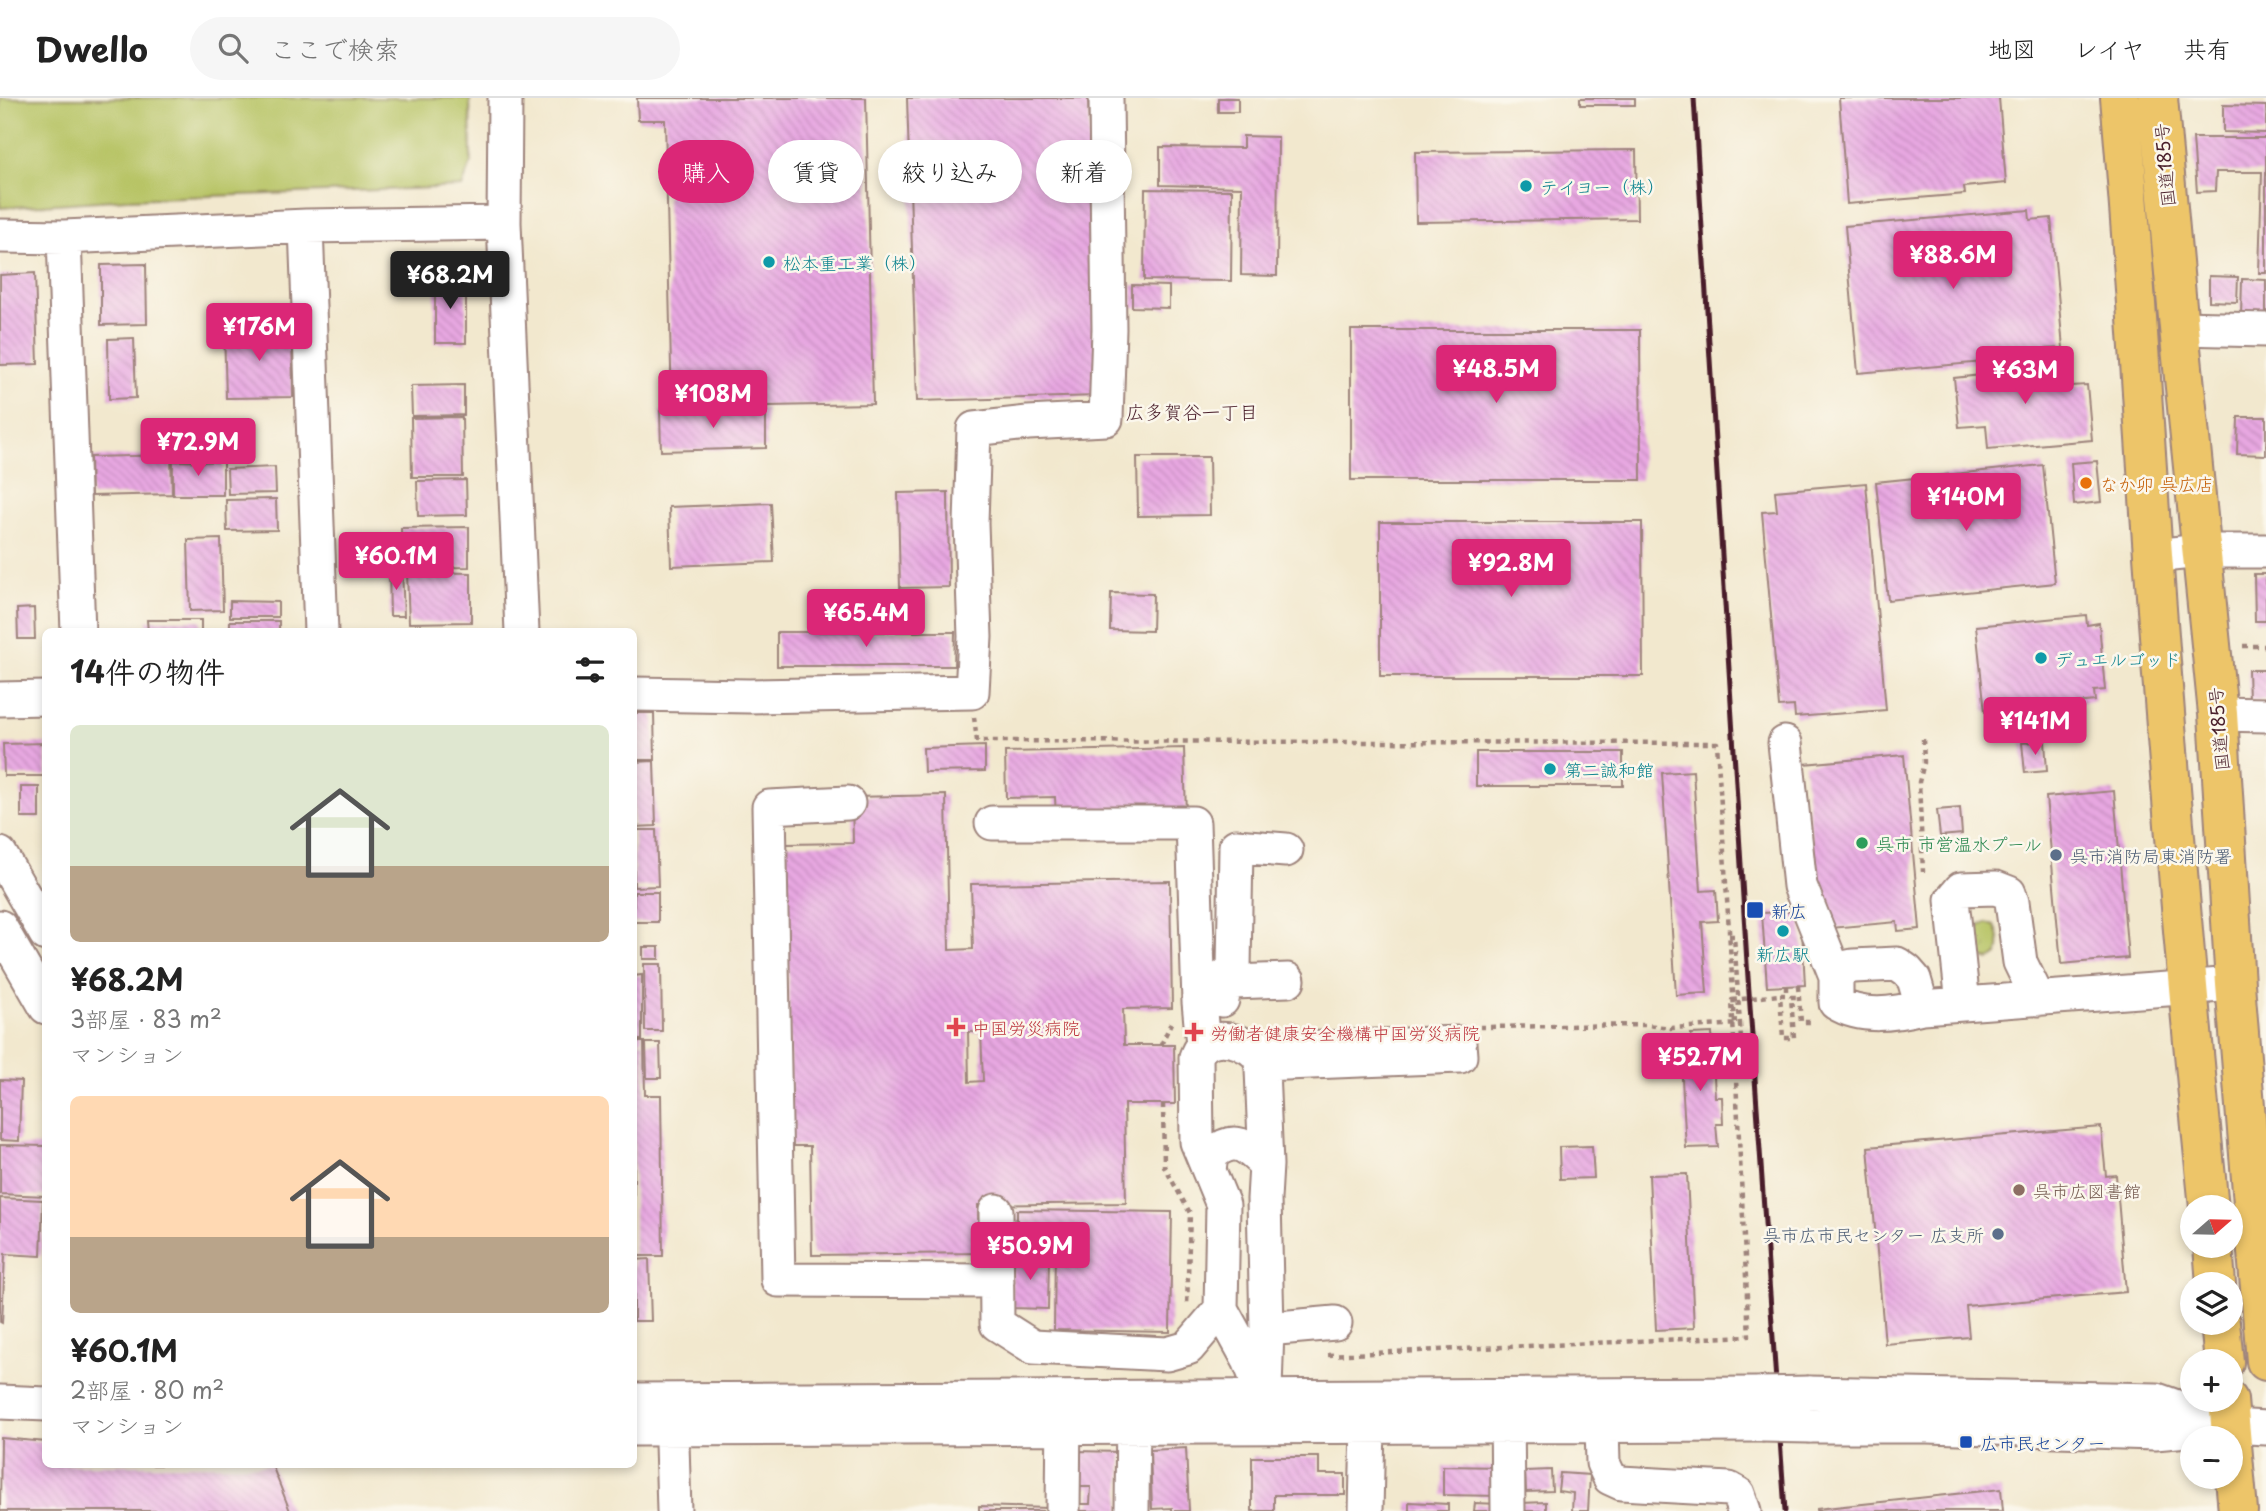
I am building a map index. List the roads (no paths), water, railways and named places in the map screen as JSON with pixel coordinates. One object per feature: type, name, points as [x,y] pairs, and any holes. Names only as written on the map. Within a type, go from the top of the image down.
[{"type":"highway","points":[[2120,98],[2186,989],[2208,1195]]},
{"type":"highway","name":"国道185号","points":[[2158,98],[2218,714],[2235,984],[2261,1218],[2266,1361]]},
{"type":"highway","points":[[2238,1511],[2242,1418]]},
{"type":"street","points":[[505,98],[504,223],[522,628]]},
{"type":"street","points":[[637,694],[749,696],[972,692],[975,637],[971,523],[974,429],[1106,419],[1109,330],[1106,98]]},
{"type":"street","points":[[0,236],[64,237],[306,226],[504,223]]},
{"type":"street","points":[[306,226],[321,628]]},
{"type":"street","points":[[64,237],[78,628]]},
{"type":"street","points":[[2179,328],[2266,330]]},
{"type":"street","points":[[2153,556],[2201,551],[2266,551]]},
{"type":"street","points":[[0,699],[42,698]]},
{"type":"street","points":[[2218,714],[2266,715]]},
{"type":"street","points":[[1785,743],[1800,886],[1836,976],[1836,1003],[1849,1011],[1892,1014],[1922,1007],[2235,984]]},
{"type":"street","points":[[848,803],[769,807],[778,1280],[997,1281]]},
{"type":"street","points":[[992,823],[1193,823],[1199,996],[1233,1049]]},
{"type":"street","points":[[1199,996],[1234,969],[1236,846],[1286,850]]},
{"type":"street","points":[[2,861],[42,927]]},
{"type":"street","points":[[1964,1004],[1952,900],[1961,889],[1996,888],[2009,892],[2020,962],[2038,999]]},
{"type":"street","points":[[0,927],[42,1000]]},
{"type":"street","points":[[1836,976],[1843,968],[1853,966],[1897,964],[1913,979],[1922,1007]]},
{"type":"street","points":[[1264,1412],[1267,1329],[1264,1199],[1266,1165],[1222,1016],[1224,989],[1234,982],[1288,980]]},
{"type":"street","points":[[1233,1049],[1460,1056],[1459,1043],[1233,1049],[1196,1057],[1197,1142],[1223,1205],[1221,1309],[1249,1360],[1264,1412]]},
{"type":"street","points":[[1209,1170],[1211,1155],[1222,1146],[1236,1143],[1250,1149],[1266,1165]]},
{"type":"street","points":[[996,1211],[997,1324],[1033,1347],[1167,1354],[1188,1348],[1221,1309]]},
{"type":"street","points":[[1267,1329],[1335,1323]]},
{"type":"street","points":[[637,1428],[671,1415],[1809,1410],[2157,1400],[2242,1418]]},
{"type":"street","points":[[637,1401],[671,1415]]},
{"type":"street","points":[[0,1402],[42,1404]]},
{"type":"street","points":[[1264,1412],[1368,1426],[1507,1411],[1602,1426],[1760,1410]]},
{"type":"street","points":[[1507,1411],[1508,1511]]},
{"type":"street","points":[[1063,1511],[1064,1412]]},
{"type":"street","points":[[1132,1511],[1133,1412]]},
{"type":"street","points":[[671,1415],[674,1511]]},
{"type":"street","points":[[1366,1511],[1368,1426]]},
{"type":"street","points":[[1602,1426],[1603,1463],[1610,1478],[1621,1483],[1729,1489],[1738,1494],[1744,1511]]},
{"type":"railway","points":[[1694,98],[1747,963],[1785,1511]]},
{"type":"place","name":"テイヨー（株）","points":[[1526,186]]},
{"type":"place","name":"松本重工業（株）","points":[[769,262]]},
{"type":"place","name":"なか卯 呉広店","points":[[2086,483]]},
{"type":"place","name":"デュエルゴッド","points":[[2041,658]]},
{"type":"place","name":"第二誠和館","points":[[1550,769]]},
{"type":"place","name":"呉市 市営温水プール","points":[[1862,843]]},
{"type":"place","name":"呉市消防局東消防署","points":[[2056,855]]},
{"type":"place","name":"新広","points":[[1755,910]]},
{"type":"place","name":"新広駅","points":[[1783,931]]},
{"type":"place","name":"中国労災病院","points":[[956,1027]]},
{"type":"place","name":"労働者健康安全機構中国労災病院","points":[[1194,1032]]},
{"type":"place","name":"呉市広図書館","points":[[2019,1190]]},
{"type":"place","name":"呉市広市民センター 広支所","points":[[1998,1234]]},
{"type":"place","name":"広市民センター","points":[[1966,1442]]},
{"type":"district","name":"広多賀谷一丁目","points":[[1192,411]]}]
